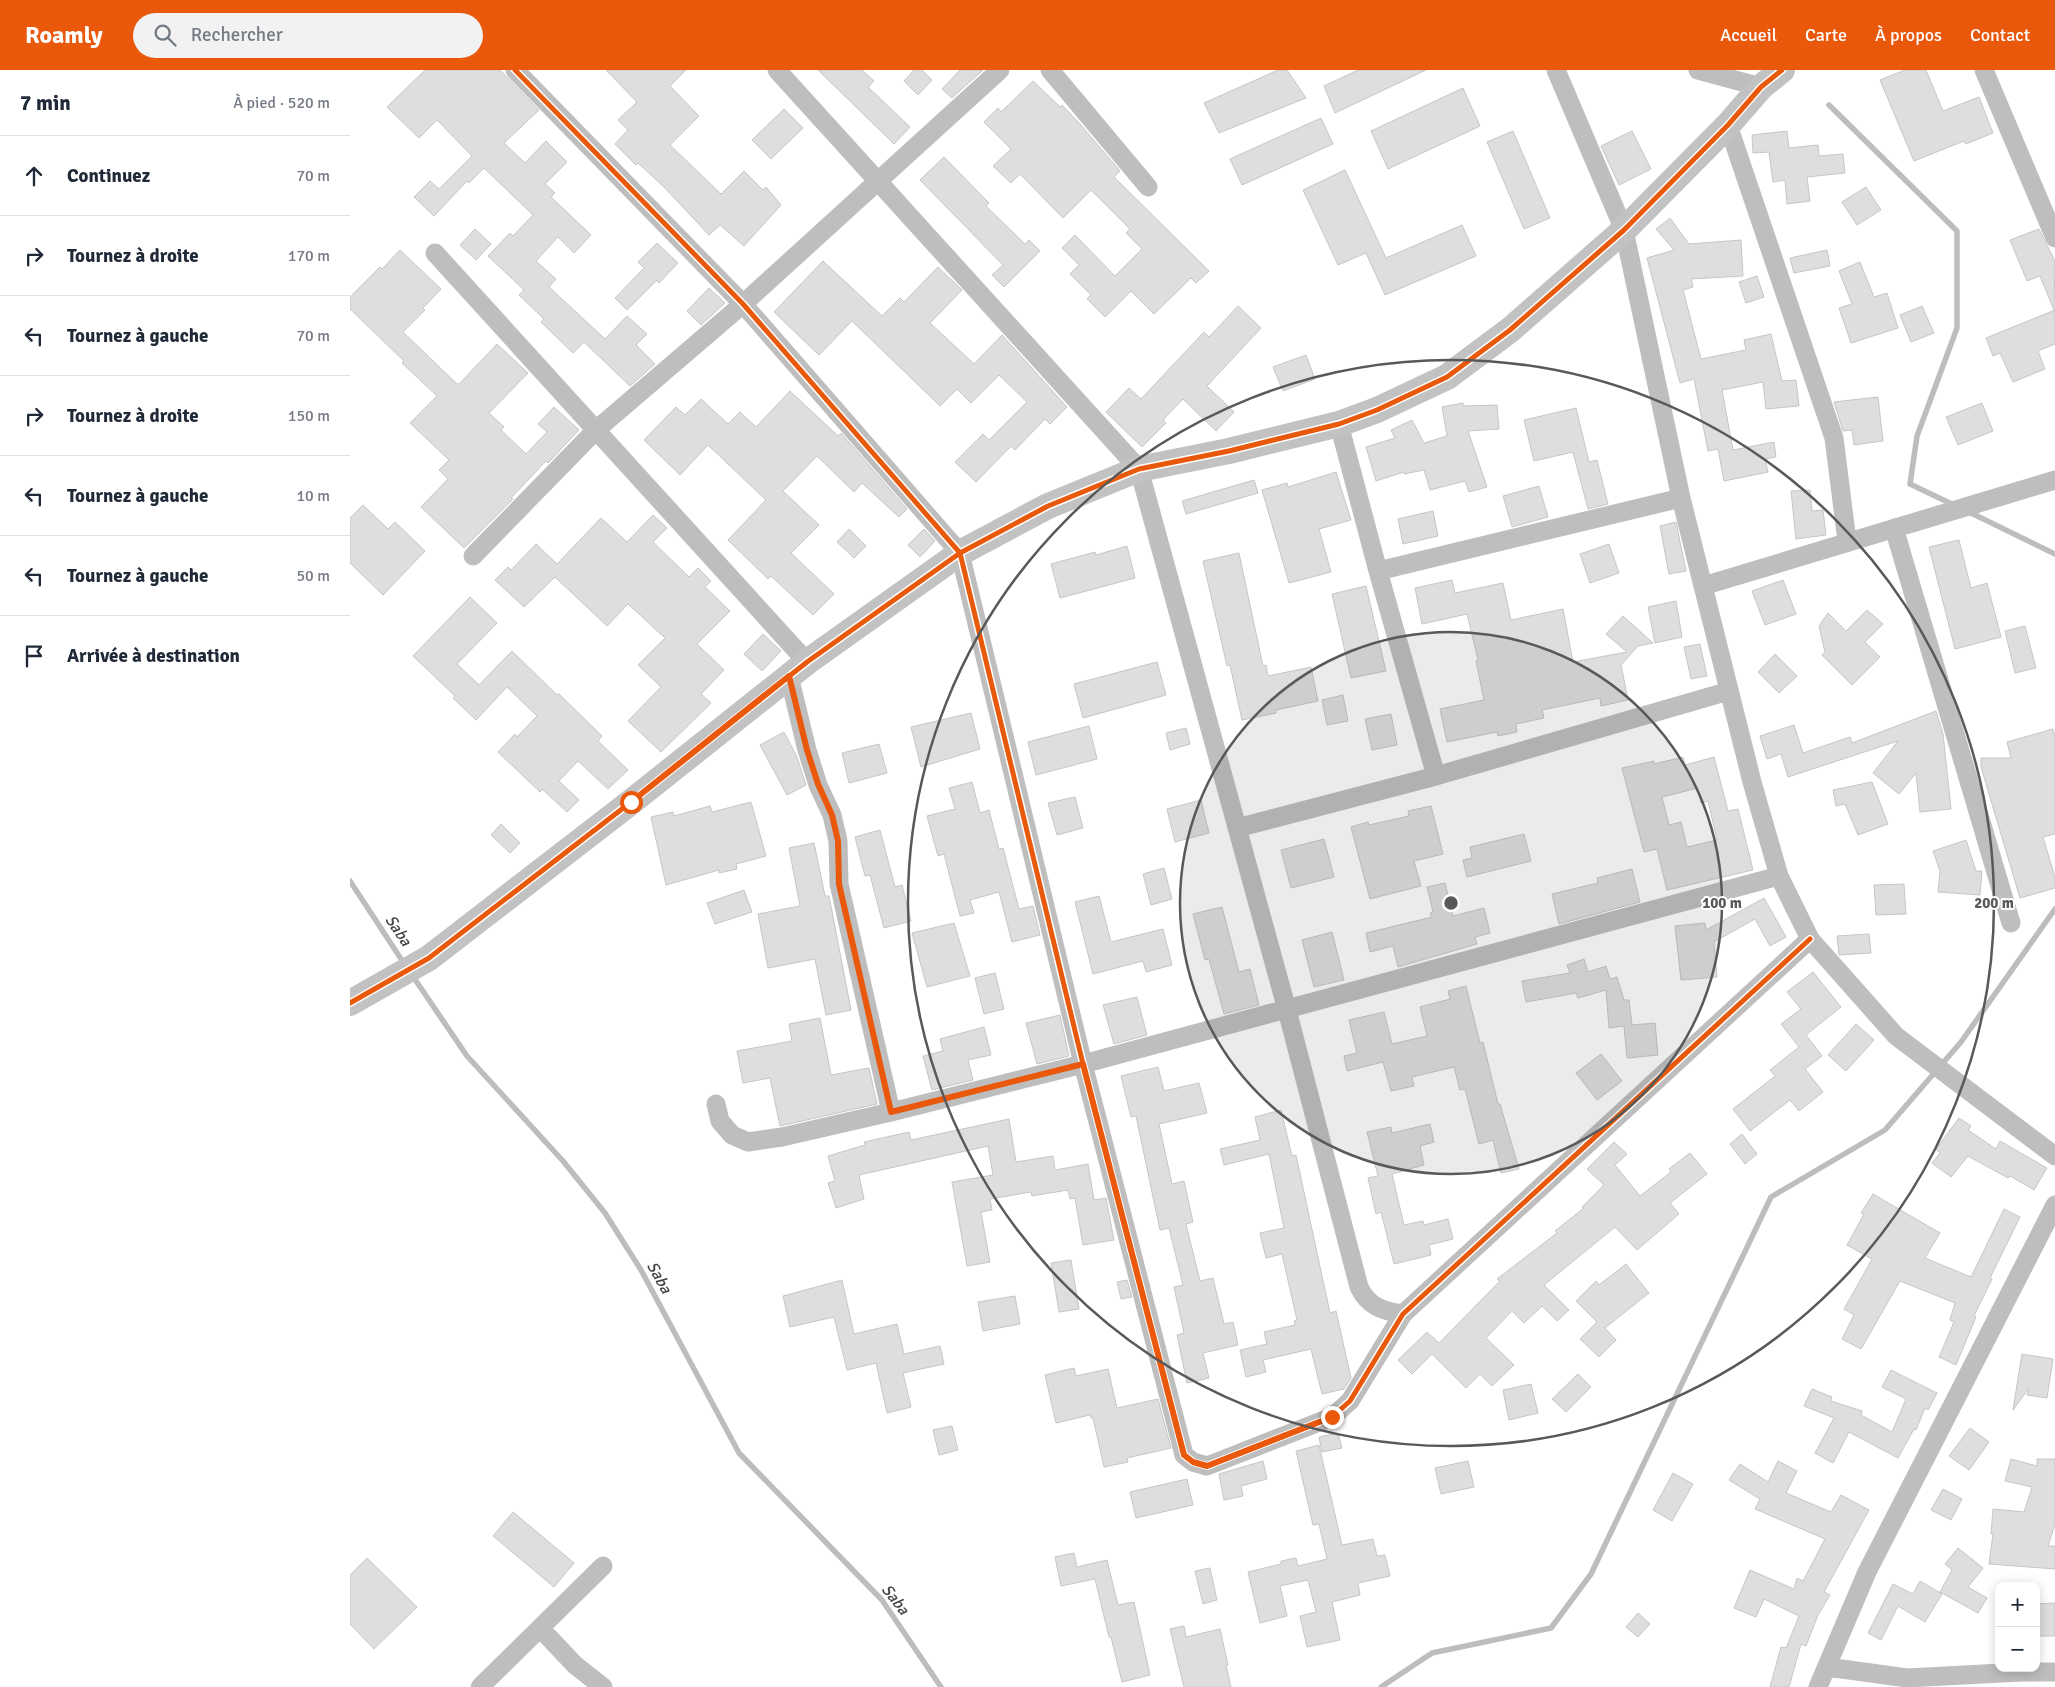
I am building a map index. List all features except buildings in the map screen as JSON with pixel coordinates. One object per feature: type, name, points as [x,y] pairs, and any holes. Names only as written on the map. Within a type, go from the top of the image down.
[{"type":"street","points":[[515,70],[743,304],[960,553],[1083,1064],[1184,1455],[1193,1462],[1207,1466],[1332,1417],[1355,1395],[1402,1314],[1810,939]]},
{"type":"street","points":[[777,70],[1139,469],[1287,1010],[1359,1286],[1363,1296],[1373,1306],[1402,1314]]},
{"type":"street","points":[[473,556],[596,430],[743,304],[1000,70]]},
{"type":"street","points":[[1050,70],[1148,187]]},
{"type":"street","points":[[1556,70],[1624,230],[1681,498],[1752,782],[1780,876],[1810,939],[1896,1036],[2055,1156]]},
{"type":"street","points":[[1698,70],[1761,87]]},
{"type":"street","points":[[350,1003],[429,958],[631,802],[798,669],[960,553],[1048,506],[1139,469],[1229,451],[1339,424],[1377,410],[1447,377],[1510,330],[1624,230],[1728,125],[1761,87],[1782,70]]},
{"type":"street","points":[[1984,70],[2055,238]]},
{"type":"street","points":[[1728,125],[1834,438],[1847,541]]},
{"type":"street","points":[[435,253],[596,430],[798,669],[807,750],[818,784],[832,815],[838,841],[839,884],[891,1112]]},
{"type":"street","points":[[1339,424],[1436,776]]},
{"type":"street","points":[[1703,586],[1847,541],[2055,480]]},
{"type":"street","points":[[1378,571],[1681,498]]},
{"type":"street","points":[[1894,528],[2011,922]]},
{"type":"street","points":[[1237,828],[1436,776],[1729,691]]},
{"type":"street","points":[[716,1104],[720,1122],[732,1135],[748,1142],[782,1137],[1083,1064],[1780,876]]},
{"type":"street","points":[[1818,1687],[1867,1572],[2055,1205]]},
{"type":"street","points":[[480,1687],[603,1566]]},
{"type":"street","points":[[540,1628],[575,1665],[603,1687]]},
{"type":"street","points":[[1827,1667],[1912,1683],[2021,1672],[2055,1672]]},
{"type":"waterway","points":[[1829,105],[1957,231],[1957,328],[1917,436],[1910,484],[1956,506]]},
{"type":"waterway","points":[[1969,512],[2055,554]]},
{"type":"waterway","name":"Saba","points":[[350,881],[405,965]]},
{"type":"waterway","points":[[1381,1687],[1432,1653],[1551,1628],[1591,1574],[1771,1197],[1885,1130],[1961,1042],[2055,909]]},
{"type":"waterway","name":"Saba","points":[[412,975],[467,1056],[563,1161],[605,1213],[641,1270],[739,1453],[882,1600],[941,1687]]},
{"type":"cycle path","points":[[515,70],[743,304],[960,553],[1083,1064],[1184,1455],[1193,1462],[1207,1466],[1332,1417],[1350,1401],[1403,1314],[1810,939]]},
{"type":"cycle path","points":[[350,1003],[429,958],[631,802],[807,662],[960,553],[1048,506],[1139,469],[1229,451],[1339,424],[1377,410],[1447,377],[1510,330],[1624,230],[1728,125],[1761,87],[1782,70]]},
{"type":"route","points":[[631,802],[789,676],[807,750],[818,784],[832,815],[838,841],[839,884],[891,1112],[1083,1064],[1184,1455],[1193,1462],[1207,1466],[1332,1417]]}]
